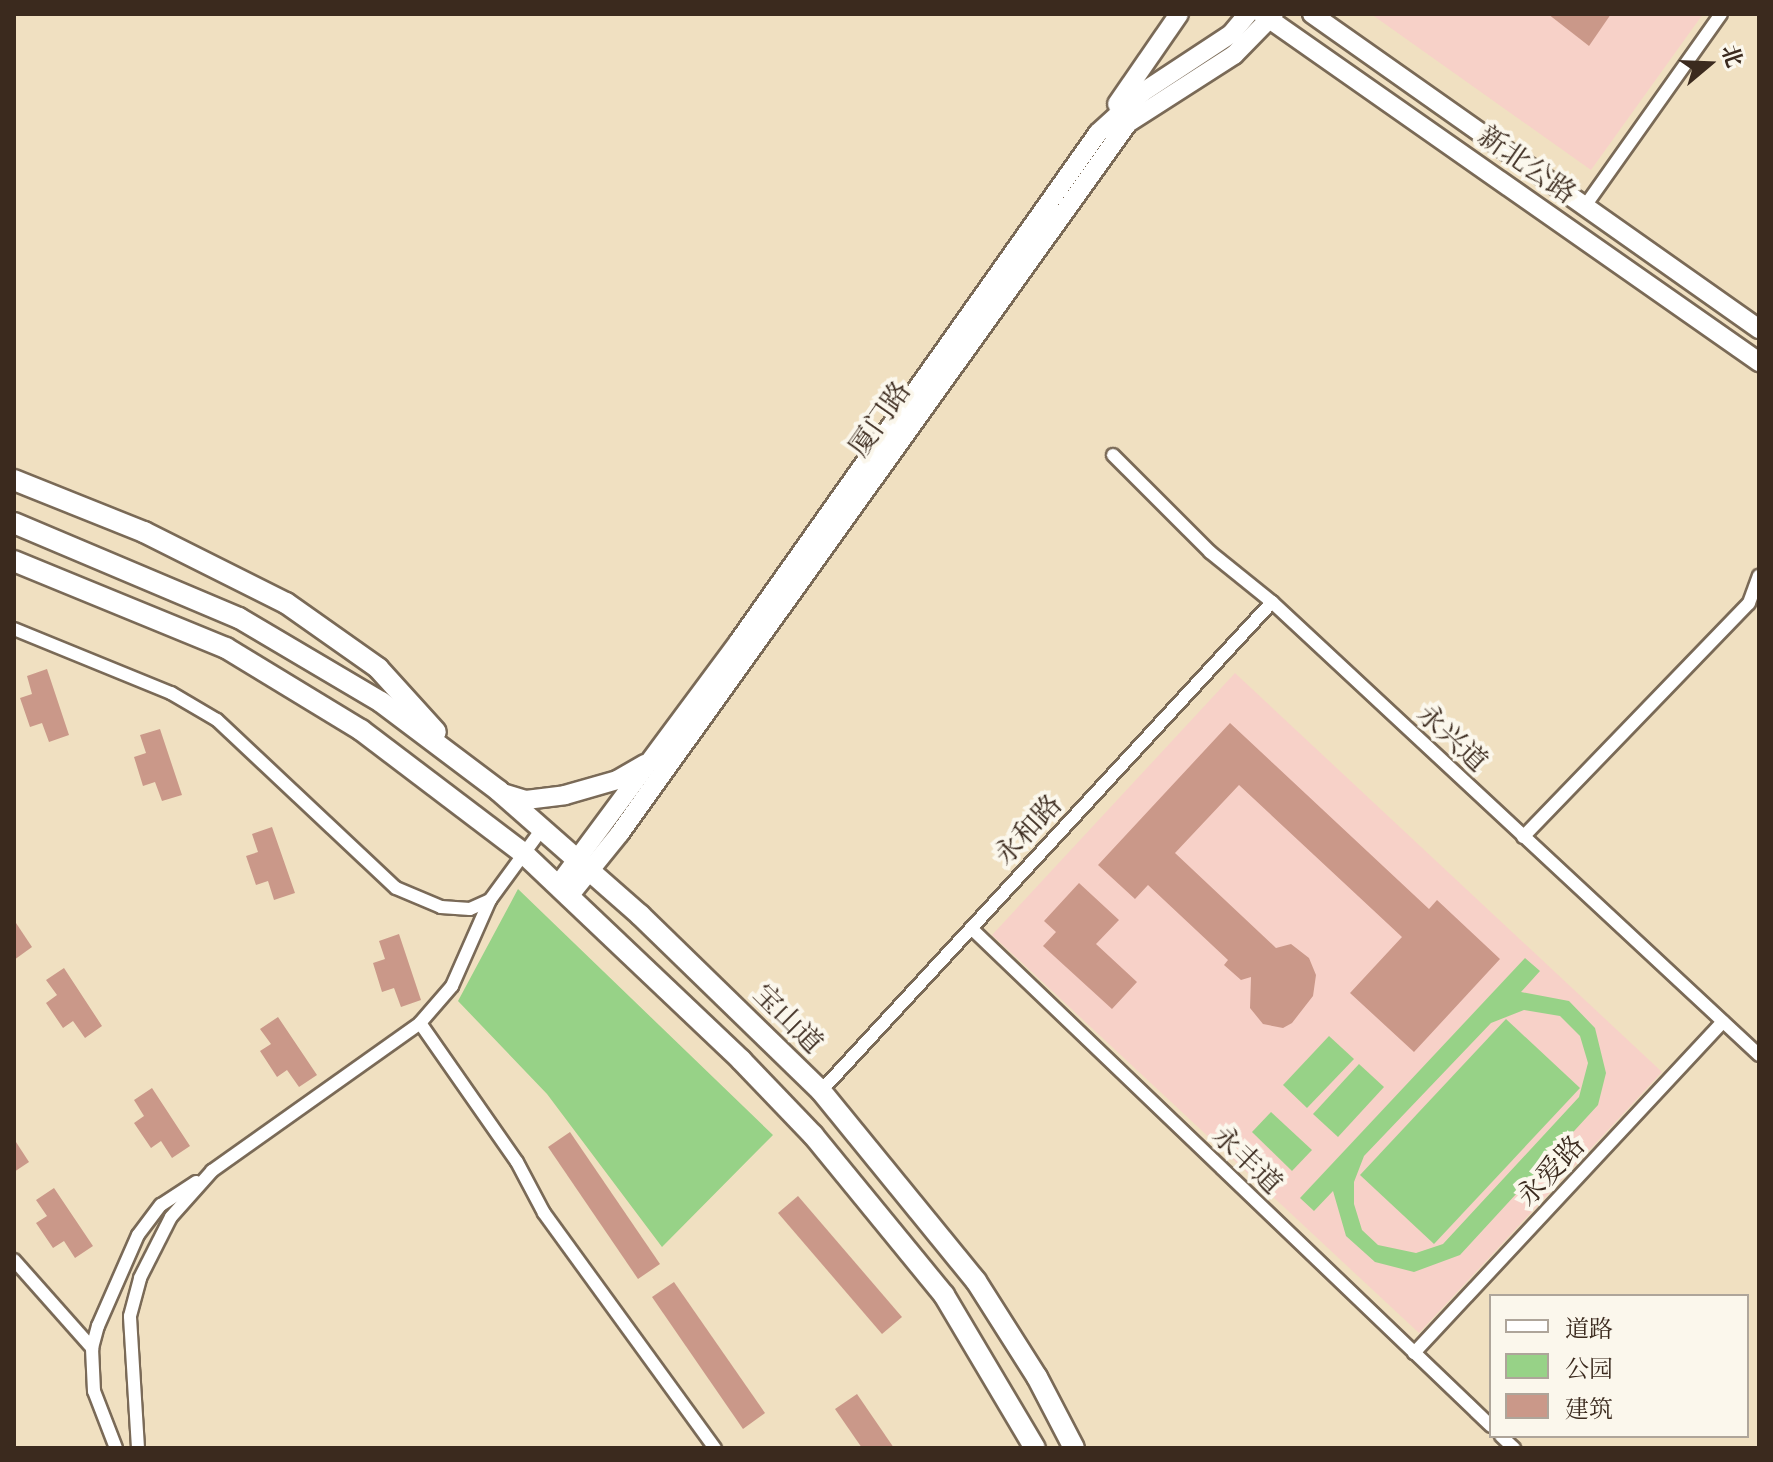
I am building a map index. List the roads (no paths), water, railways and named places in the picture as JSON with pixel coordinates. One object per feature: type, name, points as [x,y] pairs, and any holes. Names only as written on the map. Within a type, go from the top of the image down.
[{"type":"main road","points":[[14,480],[144,532],[286,603],[378,668],[451,751]]},
{"type":"main road","name":"宝山道","points":[[14,523],[239,618],[381,702],[451,751],[585,866],[821,1091],[976,1281],[1037,1377],[1074,1448]]},
{"type":"main road","points":[[14,561],[226,648],[361,730],[523,853],[741,1060],[876,1210],[944,1295],[1035,1448]]},
{"type":"street","points":[[1098,133],[1179,14]]},
{"type":"street","name":"厦门路","points":[[585,866],[657,754],[1098,133],[1143,92],[1231,34],[1248,14]]},
{"type":"street","name":"新北公路","points":[[1312,14],[1759,329]]},
{"type":"street","points":[[1585,206],[1721,14]]},
{"type":"street","name":"厦门路","points":[[564,890],[585,866],[1128,123],[1234,55],[1269,16]]},
{"type":"street","name":"新北公路","points":[[1269,16],[1759,362]]},
{"type":"street","name":"永兴道","points":[[1113,455],[1210,552],[1272,602],[1759,1055]]},
{"type":"street","points":[[1523,837],[1749,603],[1759,576]]},
{"type":"street","name":"永和路","points":[[821,1091],[1272,602]]},
{"type":"street","points":[[14,629],[171,693],[217,720],[396,888],[441,907],[470,909],[490,900]]},
{"type":"street","points":[[499,791],[526,800],[584,791],[628,776],[657,754]]},
{"type":"street","points":[[116,1448],[94,1391],[92,1348],[113,1284],[138,1235],[161,1205],[420,1023],[452,986],[490,900],[542,829]]},
{"type":"street","name":"永丰道","points":[[971,928],[1489,1424]]},
{"type":"street","name":"永爱路","points":[[1414,1353],[1723,1022]]},
{"type":"street","points":[[420,1023],[517,1162],[544,1213],[715,1448]]},
{"type":"street","points":[[138,1448],[129,1354],[130,1316],[140,1278],[171,1217],[212,1171]]},
{"type":"street","points":[[14,1260],[92,1348]]}]
